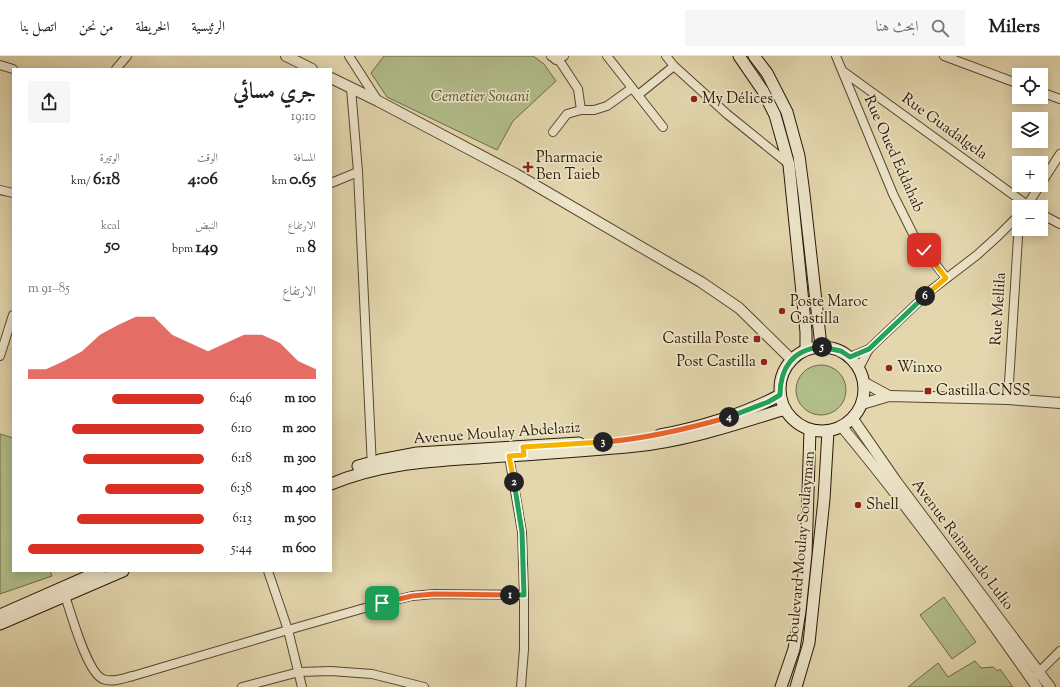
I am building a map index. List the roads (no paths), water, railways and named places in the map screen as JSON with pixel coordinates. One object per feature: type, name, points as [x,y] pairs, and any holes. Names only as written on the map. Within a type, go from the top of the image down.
[{"type":"main road","points":[[739,56],[763,91],[775,115],[789,165],[806,332],[806,350]]},
{"type":"main road","points":[[754,56],[767,73],[787,112],[799,156],[821,346]]},
{"type":"main road","points":[[821,346],[841,351],[850,357],[859,368],[865,384],[865,394],[862,404],[853,419],[842,427],[819,432],[810,430],[791,418],[785,409],[780,395],[780,382],[784,370],[792,360],[806,350],[821,346]]},
{"type":"main road","name":"Avenue Moulay Abdelaziz","points":[[332,476],[372,466],[509,456],[524,451],[628,440],[666,434],[732,416],[768,402],[780,395]]},
{"type":"main road","name":"Avenue Moulay Abdelaziz","points":[[332,484],[398,456],[417,453],[524,451],[638,446],[682,438],[730,426],[785,409]]},
{"type":"main road","name":"Boulevard Moulay Soulayman","points":[[781,687],[794,649],[801,604],[806,554],[810,430]]},
{"type":"main road","name":"Boulevard Moulay Soulayman","points":[[796,687],[809,643],[824,499],[828,431]]},
{"type":"main road","points":[[0,615],[98,572]]},
{"type":"main road","points":[[0,624],[121,572]]},
{"type":"street","points":[[117,68],[127,56]]},
{"type":"street","points":[[286,56],[310,68]]},
{"type":"street","points":[[350,56],[378,101]]},
{"type":"street","points":[[607,56],[663,127]]},
{"type":"street","points":[[666,56],[674,66],[727,114],[789,165],[801,171]]},
{"type":"street","name":"Rue Oued Eddahab","points":[[836,56],[893,194],[914,236],[946,278]]},
{"type":"street","points":[[944,56],[1012,81]]},
{"type":"street","points":[[558,57],[578,89],[581,110]]},
{"type":"street","points":[[0,65],[12,69]]},
{"type":"street","points":[[638,95],[674,66]]},
{"type":"street","name":"Rue Guadalgela","points":[[843,72],[1020,200]]},
{"type":"street","points":[[332,78],[378,101],[516,174],[701,282],[738,308],[792,360]]},
{"type":"street","points":[[351,88],[358,172],[372,466]]},
{"type":"street","points":[[553,132],[567,114],[581,110],[594,110],[607,106],[632,88]]},
{"type":"street","points":[[1048,95],[1060,99]]},
{"type":"street","points":[[1032,200],[1060,154]]},
{"type":"street","points":[[332,183],[358,172]]},
{"type":"street","points":[[0,190],[12,193]]},
{"type":"street","points":[[1048,218],[1060,224]]},
{"type":"street","points":[[859,368],[869,349],[930,291],[977,255],[1012,222]]},
{"type":"street","name":"Rue Mellila","points":[[1008,399],[1018,236]]},
{"type":"street","points":[[0,356],[12,318]]},
{"type":"street","points":[[850,357],[869,349]]},
{"type":"street","points":[[865,384],[889,396]]},
{"type":"street","points":[[862,404],[889,396],[1008,399],[1060,403]]},
{"type":"street","name":"Avenue Raimundo Lulio","points":[[853,419],[1036,679]]},
{"type":"street","name":"Avenue Raimundo Lulio","points":[[842,427],[875,466],[1036,679],[1050,687]]},
{"type":"street","points":[[509,456],[522,532],[524,649],[521,687]]},
{"type":"street","points":[[268,572],[288,630],[302,687]]},
{"type":"street","points":[[65,596],[88,661],[98,676],[108,680],[133,676],[382,603],[412,596],[434,594],[524,595]]},
{"type":"street","points":[[1036,679],[1060,651]]},
{"type":"street","points":[[242,687],[299,672],[331,671],[372,674],[424,687]]},
{"type":"place","name":"My Délices","points":[[694,99]]},
{"type":"place","name":"Pharmacie Ben Taieb","points":[[528,167]]},
{"type":"place","name":"Poste Maroc Castilla","points":[[782,311]]},
{"type":"place","name":"Castilla Poste","points":[[757,339]]},
{"type":"place","name":"Post Castilla","points":[[764,362]]},
{"type":"place","name":"Winxo","points":[[889,368]]},
{"type":"place","name":"Castilla CNSS","points":[[928,391]]},
{"type":"place","name":"Shell","points":[[858,505]]},
{"type":"park label","name":"Cemetier Souani","points":[[480,97]]}]
